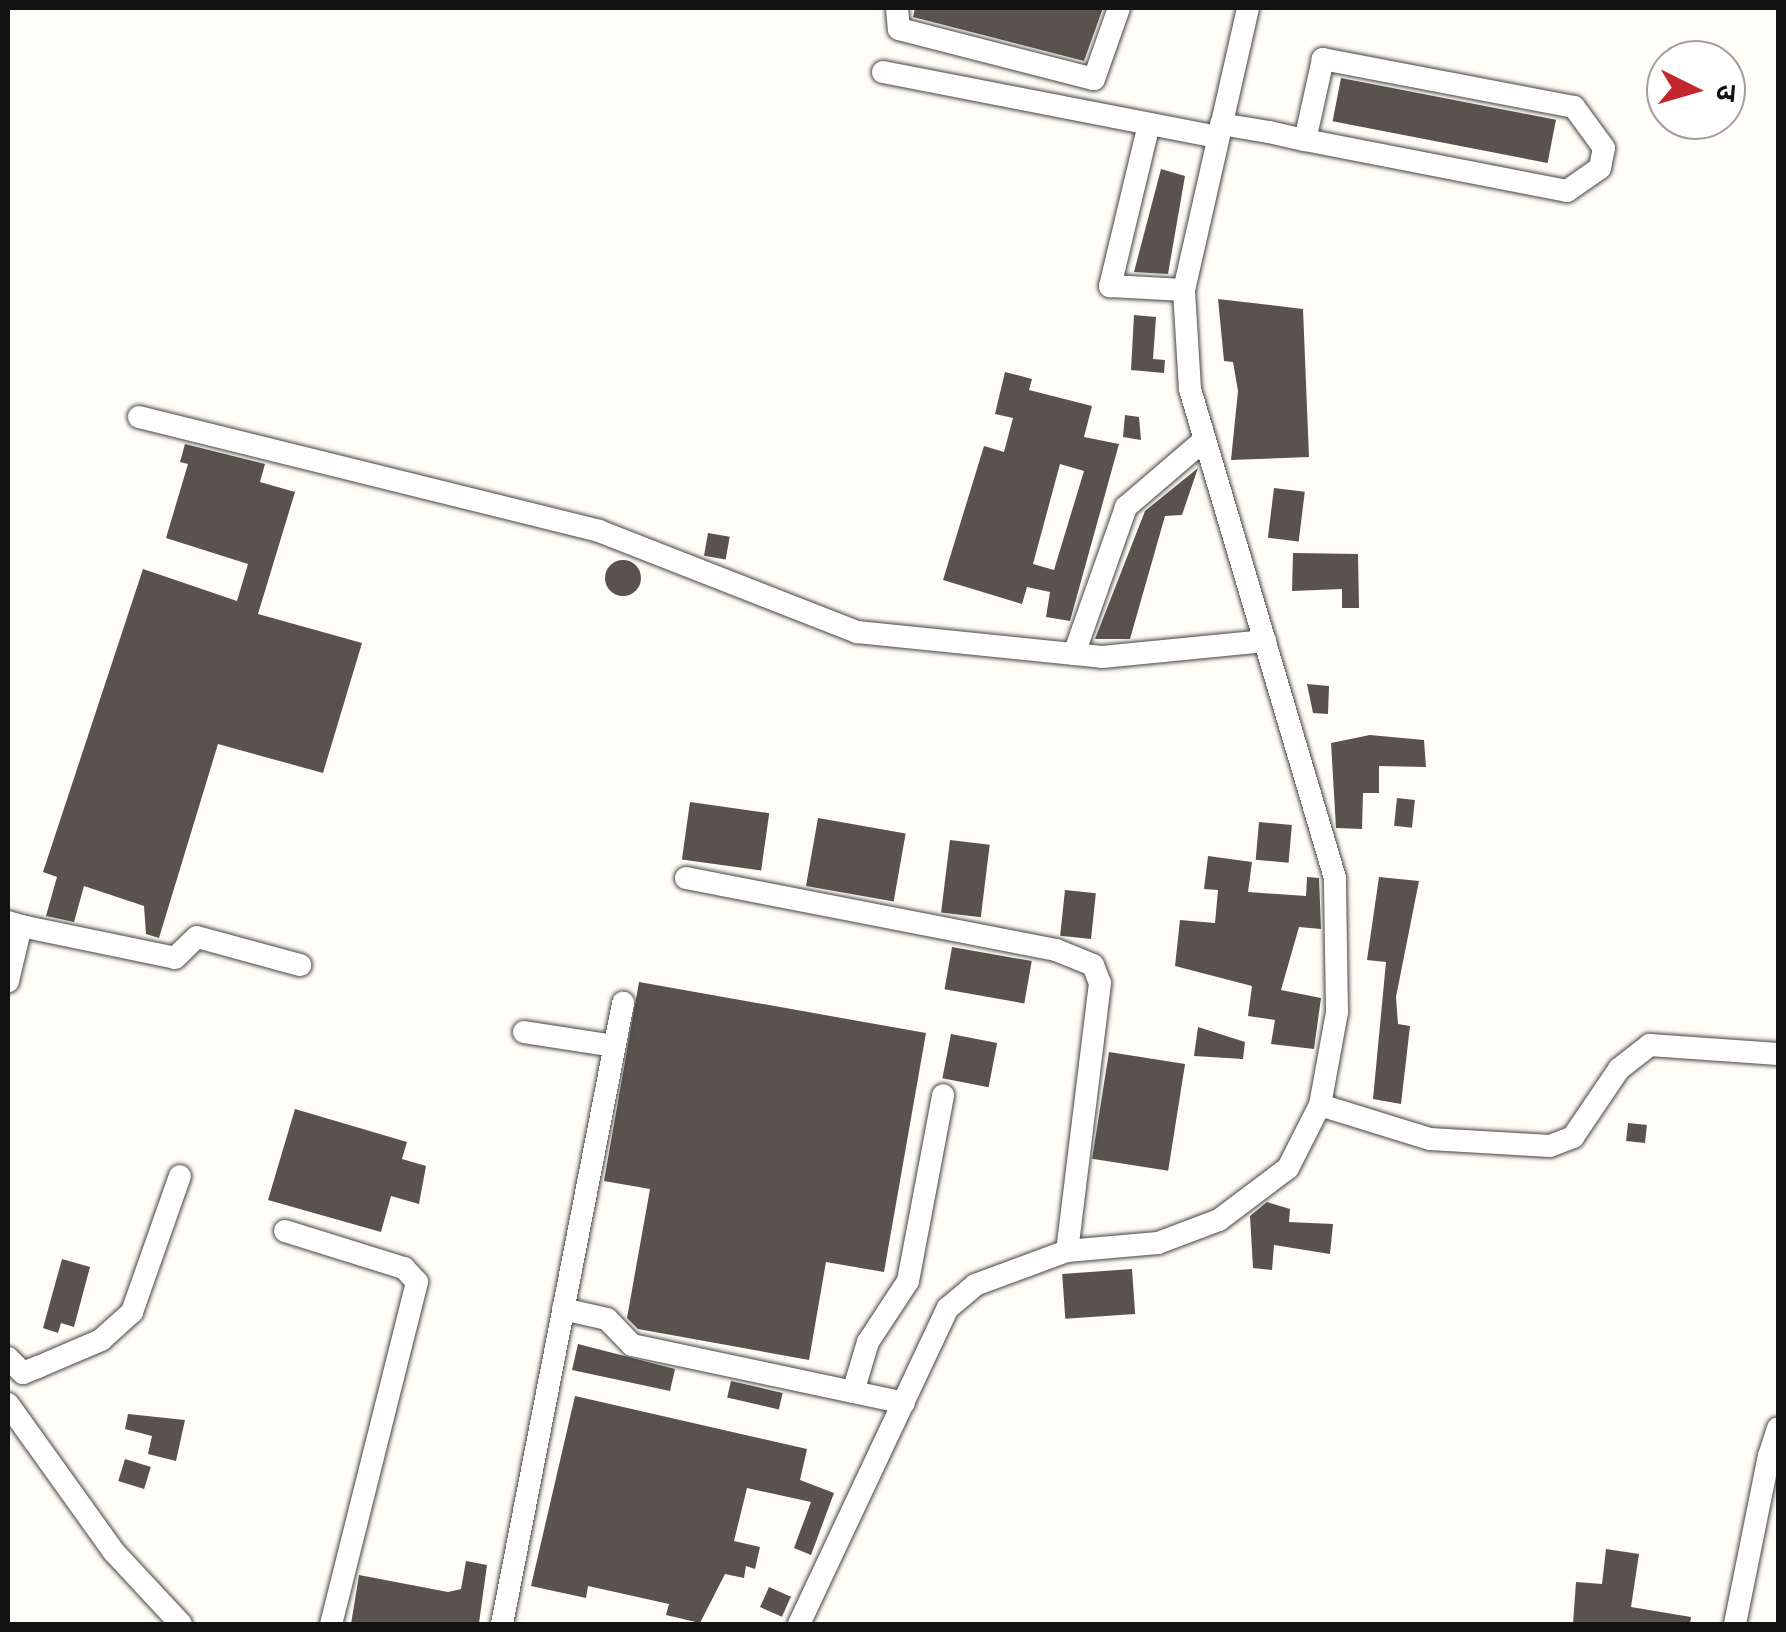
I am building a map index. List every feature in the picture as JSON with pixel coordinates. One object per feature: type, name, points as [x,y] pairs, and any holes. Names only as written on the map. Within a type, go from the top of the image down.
[{"type":"street","points":[[897,8],[899,29],[1094,79],[1118,8]]},
{"type":"street","points":[[799,1624],[948,1308],[975,1285],[1067,1251],[1158,1243],[1219,1220],[1288,1168],[1320,1105],[1341,920],[1265,641],[1202,440],[1184,290],[1248,8]]},
{"type":"street","points":[[883,72],[1149,124],[1304,140],[1567,191],[1600,168],[1604,148],[1574,107],[1322,59],[1304,140]]},
{"type":"street","points":[[1149,124],[1110,286],[1184,290]]},
{"type":"street","points":[[139,417],[599,531],[857,632],[1074,654],[1177,656],[1265,641]]},
{"type":"street","points":[[1074,654],[1126,508],[1202,440]]},
{"type":"street","points":[[686,878],[1056,950],[1092,965],[1100,982],[1067,1251]]},
{"type":"street","points":[[8,980],[14,924],[175,958],[197,937],[300,965]]},
{"type":"street","points":[[502,1624],[623,1002]]},
{"type":"street","points":[[524,1032],[614,1046]]},
{"type":"street","points":[[1320,1105],[1430,1139],[1550,1146],[1573,1138],[1619,1069],[1650,1045],[1778,1054]]},
{"type":"street","points":[[853,1392],[868,1342],[908,1281],[943,1095]]},
{"type":"street","points":[[8,1358],[22,1373],[38,1368],[101,1340],[132,1312],[180,1176]]},
{"type":"street","points":[[285,1231],[404,1268],[417,1282],[331,1624]]},
{"type":"street","points":[[563,1310],[607,1319],[632,1345],[904,1403]]},
{"type":"street","points":[[8,1404],[114,1552],[181,1624]]},
{"type":"street","points":[[1734,1624],[1778,1428]]},
{"type":"building","points":[[915,8],[1103,8],[1084,61],[913,17]]},
{"type":"building","points":[[1341,78],[1556,120],[1548,163],[1333,121]]},
{"type":"building","points":[[1161,169],[1185,176],[1168,274],[1134,272]]},
{"type":"building","points":[[1218,299],[1303,309],[1309,457],[1231,460],[1238,391],[1233,362],[1224,361]]},
{"type":"building","points":[[1134,315],[1156,317],[1153,359],[1165,360],[1164,373],[1131,370]]},
{"type":"building","points":[[1005,372],[1032,379],[1029,390],[1092,406],[1084,437],[1119,444],[1070,621],[1046,617],[1050,592],[1027,587],[1022,604],[943,580],[984,446],[1004,452],[1013,418],[995,414]],"holes":[[[1060,464],[1084,471],[1054,570],[1033,564]]]},
{"type":"building","points":[[1125,415],[1139,417],[1141,440],[1123,437]]},
{"type":"building","points":[[185,444],[265,464],[260,482],[295,492],[258,614],[362,643],[323,773],[218,744],[159,938],[146,934],[144,906],[84,886],[74,922],[46,916],[57,877],[43,872],[143,569],[237,601],[248,564],[166,538],[188,464],[180,462]]},
{"type":"building","points":[[1198,468],[1182,515],[1165,516],[1130,639],[1095,639],[1145,511]]},
{"type":"building","points":[[1274,488],[1305,492],[1299,541],[1268,538]]},
{"type":"building","points":[[708,533],[730,537],[726,559],[704,556]]},
{"type":"building","points":[[1293,553],[1358,554],[1359,608],[1342,608],[1342,589],[1292,591]]},
{"type":"building","points":[[623,560],[636,565],[641,578],[636,591],[623,596],[610,591],[605,578],[610,565]]},
{"type":"building","points":[[1307,684],[1329,686],[1328,714],[1313,713]]},
{"type":"building","points":[[1370,735],[1424,740],[1426,767],[1379,766],[1379,793],[1363,793],[1362,829],[1336,828],[1331,743]]},
{"type":"building","points":[[1397,798],[1415,800],[1412,828],[1394,826]]},
{"type":"building","points":[[690,802],[769,813],[761,871],[682,859]]},
{"type":"building","points":[[818,818],[906,833],[894,901],[806,886]]},
{"type":"building","points":[[1259,822],[1292,825],[1289,863],[1256,860]]},
{"type":"building","points":[[950,840],[990,845],[981,917],[941,912]]},
{"type":"building","points":[[1208,856],[1252,862],[1248,892],[1306,896],[1307,877],[1319,878],[1321,929],[1299,927],[1281,990],[1321,998],[1314,1049],[1271,1044],[1275,1020],[1248,1016],[1252,986],[1175,966],[1180,920],[1215,923],[1218,890],[1204,889]]},
{"type":"building","points":[[1379,877],[1419,881],[1396,997],[1398,1024],[1410,1026],[1401,1104],[1373,1099],[1386,962],[1367,960]]},
{"type":"building","points":[[1065,890],[1096,893],[1091,939],[1060,936]]},
{"type":"building","points":[[952,947],[1032,961],[1024,1003],[945,989]]},
{"type":"building","points":[[639,982],[926,1033],[884,1272],[826,1262],[809,1360],[638,1329],[627,1318],[650,1189],[604,1181]]},
{"type":"building","points":[[1198,1027],[1245,1042],[1243,1059],[1194,1056]]},
{"type":"building","points":[[951,1034],[997,1043],[989,1087],[942,1078]]},
{"type":"building","points":[[1109,1052],[1185,1064],[1168,1171],[1092,1159]]},
{"type":"building","points":[[295,1109],[407,1142],[402,1159],[426,1166],[419,1204],[391,1196],[381,1232],[268,1200]]},
{"type":"building","points":[[1628,1123],[1647,1125],[1645,1143],[1626,1141]]},
{"type":"building","points":[[1267,1202],[1290,1209],[1289,1222],[1333,1224],[1330,1254],[1274,1245],[1272,1270],[1253,1268],[1250,1216]]},
{"type":"building","points":[[62,1259],[90,1267],[74,1327],[61,1323],[58,1333],[43,1328]]},
{"type":"building","points":[[1132,1269],[1135,1314],[1065,1319],[1062,1274]]},
{"type":"building","points":[[578,1344],[675,1369],[670,1391],[572,1370]]},
{"type":"building","points":[[731,1381],[783,1393],[779,1409],[727,1398]]},
{"type":"building","points":[[575,1396],[807,1449],[800,1480],[834,1493],[811,1555],[794,1548],[811,1502],[747,1488],[734,1541],[760,1547],[755,1569],[746,1566],[744,1578],[725,1574],[700,1623],[666,1615],[669,1604],[588,1586],[586,1598],[531,1586]]},
{"type":"building","points":[[128,1414],[185,1420],[176,1461],[148,1454],[152,1436],[125,1429]]},
{"type":"building","points":[[125,1459],[151,1467],[144,1489],[118,1481]]},
{"type":"building","points":[[1606,1549],[1639,1554],[1631,1607],[1691,1617],[1690,1624],[1573,1624],[1576,1582],[1602,1584]]},
{"type":"building","points":[[466,1561],[487,1565],[479,1623],[351,1624],[359,1575],[448,1592],[461,1589]]},
{"type":"building","points":[[769,1587],[791,1597],[782,1617],[760,1607]]}]
